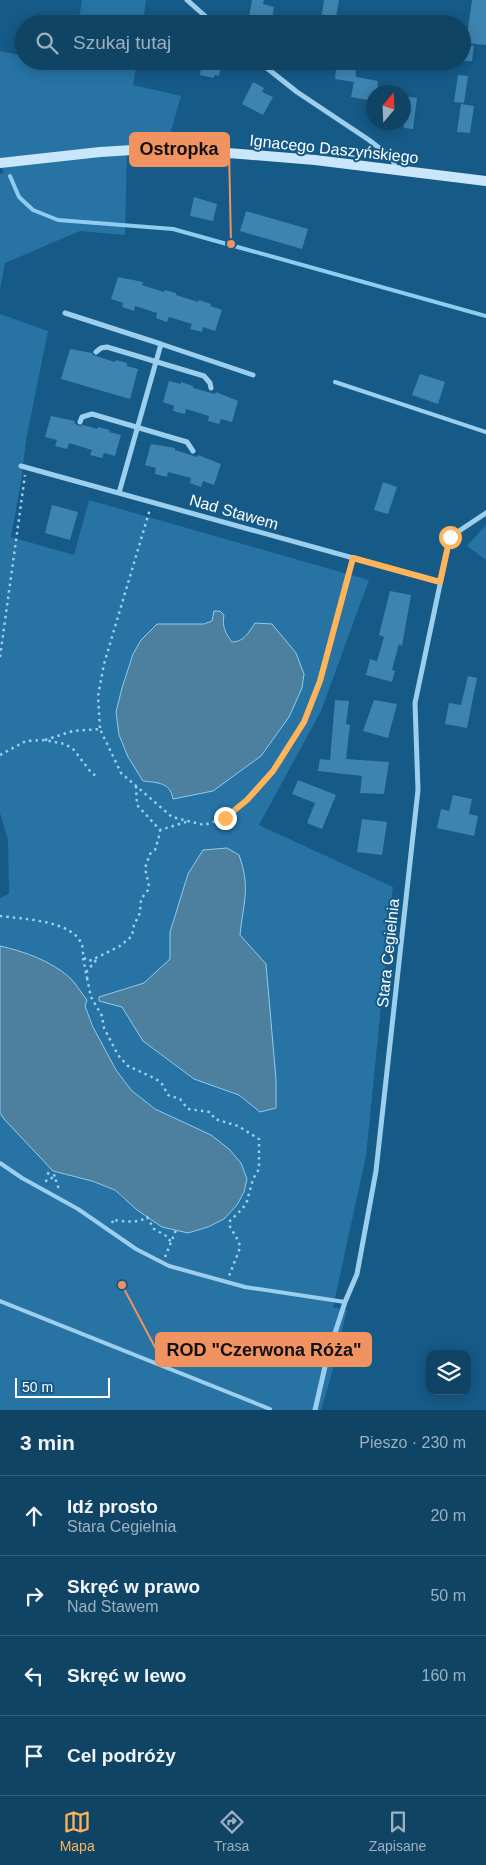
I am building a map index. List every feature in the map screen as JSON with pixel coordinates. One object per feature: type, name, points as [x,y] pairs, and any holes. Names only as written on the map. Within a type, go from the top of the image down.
[{"type":"main road","name":"Ignacego Daszyńskiego","points":[[0,163],[100,152],[166,148],[306,159],[486,181]]},
{"type":"street","points":[[187,0],[204,15]]},
{"type":"street","points":[[269,70],[297,92],[369,140],[392,158],[396,169]]},
{"type":"street","points":[[65,313],[253,375]]},
{"type":"street","points":[[119,493],[161,344]]},
{"type":"street","points":[[96,352],[101,348],[107,347],[204,376],[210,383],[210,388]]},
{"type":"street","points":[[80,422],[82,417],[92,414],[187,442],[193,451]]},
{"type":"street","name":"Nad Stawem","points":[[24,467],[440,582]]},
{"type":"street","name":"Stara Cegielnia","points":[[315,1410],[327,1358],[345,1302],[357,1274],[376,1171],[418,790],[415,703],[450,537],[486,513]]},
{"type":"lane","points":[[335,382],[486,432]]},
{"type":"lane","points":[[0,1163],[22,1178],[78,1209],[136,1249],[168,1266],[245,1287],[345,1302]]},
{"type":"lane","points":[[0,1301],[270,1409]]},
{"type":"path","points":[[0,657],[24,467]]},
{"type":"path","points":[[152,502],[104,664],[98,696],[100,729],[121,773],[172,817],[204,825],[225,818],[247,800],[273,771],[304,722],[320,681],[353,558]]},
{"type":"path","points":[[45,740],[73,730],[100,729]]},
{"type":"path","points":[[0,755],[26,741],[45,740],[66,744],[74,750],[98,778]]},
{"type":"path","points":[[83,957],[88,961],[98,957],[120,946],[132,936],[134,925],[140,913],[141,898],[148,890],[149,886],[145,868],[150,854],[155,850],[160,830],[137,804],[136,786]]},
{"type":"path","points":[[160,830],[190,821]]},
{"type":"path","points":[[0,916],[60,926],[76,936],[82,945],[89,991],[102,1016],[104,1028],[112,1047],[124,1062],[136,1071],[156,1079],[162,1084],[168,1096],[180,1099],[188,1109],[210,1112],[215,1119],[238,1126],[259,1139],[259,1169],[253,1180],[247,1201],[243,1208],[230,1220],[228,1225],[240,1242],[240,1248],[227,1282]]},
{"type":"path","points":[[87,978],[88,971],[98,957]]},
{"type":"path","points":[[47,1173],[54,1175]]},
{"type":"path","points":[[50,1180],[54,1175]]},
{"type":"path","points":[[54,1175],[56,1176],[56,1184]]},
{"type":"path","points":[[106,1228],[114,1224],[112,1220],[142,1221],[147,1217],[154,1229],[168,1237],[171,1242]]},
{"type":"path","points":[[162,1263],[176,1230]]},
{"type":"shaded area","points":[[82,0],[146,0],[144,15],[80,15]]},
{"type":"shaded area","points":[[0,51],[15,54],[15,70],[136,70],[133,85],[181,96],[166,148],[127,151],[125,235],[80,231],[5,263],[0,290],[0,174],[4,173],[0,164]]},
{"type":"shaded area","points":[[0,314],[48,331],[26,440],[11,537],[74,555],[89,500],[369,580],[321,711],[259,825],[393,887],[366,1156],[333,1307],[347,1310],[321,1410],[0,1410],[0,1113],[22,1135],[92,1181],[115,1190],[124,1200],[211,1135],[155,1109],[131,1090],[116,1070],[101,1043],[85,1006],[11,948],[0,946],[0,898],[9,894],[8,840],[0,813]],"holes":[[[214,611],[232,642],[243,638],[255,623],[222,783],[213,791],[173,799],[166,786],[143,781],[119,735],[116,712],[133,654],[141,640],[157,624],[204,624],[212,621]],[[188,875],[241,920],[240,935],[266,965],[260,1112],[239,1095],[194,1079],[143,1041],[122,1006],[99,997],[144,983],[170,959],[170,932]]]},
{"type":"shaded area","points":[[486,525],[486,560],[467,546]]},
{"type":"shaded area","points":[[214,611],[220,611],[224,615],[223,623],[232,642],[243,638],[255,623],[272,624],[296,653],[304,674],[302,688],[289,717],[261,756],[213,791],[173,799],[166,786],[143,781],[128,757],[119,735],[116,712],[133,654],[141,640],[157,624],[204,624],[212,621]]},
{"type":"shaded area","points":[[227,848],[239,855],[245,877],[245,895],[240,935],[266,964],[276,1079],[276,1108],[260,1112],[239,1095],[194,1079],[143,1041],[122,1007],[99,1001],[99,997],[144,983],[170,959],[170,932],[188,874],[203,850]]},
{"type":"shaded area","points":[[0,946],[36,957],[54,966],[69,977],[87,1000],[85,1006],[93,1027],[116,1070],[131,1090],[155,1109],[211,1135],[229,1149],[241,1163],[247,1179],[244,1192],[237,1205],[224,1219],[208,1227],[188,1233],[162,1227],[137,1210],[115,1190],[92,1181],[53,1171],[4,1119],[0,1113]]},
{"type":"building","points":[[252,0],[264,0],[263,4],[274,7],[273,15],[250,15]]},
{"type":"building","points":[[324,0],[339,0],[336,15],[322,15]]},
{"type":"building","points":[[472,0],[486,0],[486,45],[471,44],[470,15]]},
{"type":"building","points":[[471,46],[474,46],[471,61]]},
{"type":"building","points":[[201,70],[220,70],[219,76],[214,75],[214,78],[200,75]]},
{"type":"building","points":[[336,70],[356,70],[356,77],[378,81],[378,85],[366,85],[366,100],[351,97],[354,82],[335,79]]},
{"type":"building","points":[[458,75],[468,76],[464,103],[454,102]]},
{"type":"building","points":[[253,82],[264,88],[262,92],[273,97],[263,115],[242,104]]},
{"type":"building","points":[[411,97],[417,98],[413,129],[411,129]]},
{"type":"building","points":[[461,104],[474,106],[470,133],[457,132]]},
{"type":"building","points":[[194,197],[217,204],[213,221],[190,216]]},
{"type":"building","points":[[246,211],[308,229],[302,249],[240,231]]},
{"type":"building","points":[[118,277],[143,282],[142,285],[164,292],[165,290],[176,293],[176,295],[198,302],[199,300],[222,310],[215,331],[203,327],[202,332],[190,329],[192,324],[169,317],[167,322],[156,318],[157,313],[135,306],[134,311],[122,307],[123,303],[111,299]]},
{"type":"building","points":[[70,349],[92,353],[115,362],[116,360],[127,363],[127,366],[138,369],[130,399],[61,379]]},
{"type":"building","points":[[420,374],[445,382],[438,404],[412,395]]},
{"type":"building","points":[[169,381],[181,384],[181,382],[193,386],[193,388],[215,394],[216,392],[238,401],[232,422],[221,419],[219,424],[208,421],[209,416],[186,409],[185,414],[173,411],[174,406],[163,402]]},
{"type":"building","points":[[51,416],[75,421],[74,423],[79,426],[83,425],[97,429],[98,427],[121,435],[115,456],[104,453],[102,458],[90,455],[92,450],[69,443],[67,449],[55,446],[57,440],[45,437]]},
{"type":"building","points":[[151,444],[175,448],[175,450],[197,457],[198,455],[221,464],[214,485],[203,481],[201,487],[190,483],[191,478],[168,472],[167,477],[155,474],[156,468],[145,465]]},
{"type":"building","points":[[383,482],[397,487],[388,514],[374,510]]},
{"type":"building","points":[[52,505],[78,512],[70,540],[45,533]]},
{"type":"building","points":[[390,591],[411,595],[402,646],[399,644],[392,670],[395,671],[392,682],[366,675],[370,659],[377,661],[384,637],[379,635]]},
{"type":"building","points":[[468,676],[477,678],[467,728],[445,724],[449,703],[461,705]]},
{"type":"building","points":[[335,700],[349,701],[346,724],[350,725],[346,759],[389,762],[384,794],[360,793],[362,776],[318,771],[320,759],[330,760]]},
{"type":"building","points":[[374,700],[397,704],[388,738],[363,731]]},
{"type":"building","points":[[298,780],[336,795],[322,829],[307,823],[315,803],[292,794]]},
{"type":"building","points":[[453,795],[472,799],[469,814],[478,816],[474,836],[437,828],[441,809],[449,811]]},
{"type":"building","points":[[362,819],[387,822],[382,855],[357,852]]},
{"type":"waterway","points":[[10,176],[19,197],[33,210],[58,220],[173,229],[486,316]]},
{"type":"place","name":"Ostropka","points":[[231,244]]},
{"type":"place","name":"ROD \"Czerwona Róża\"","points":[[122,1285]]},
{"type":"route","points":[[225,818],[247,800],[273,771],[304,722],[320,681],[353,558],[440,582],[450,537]]}]
